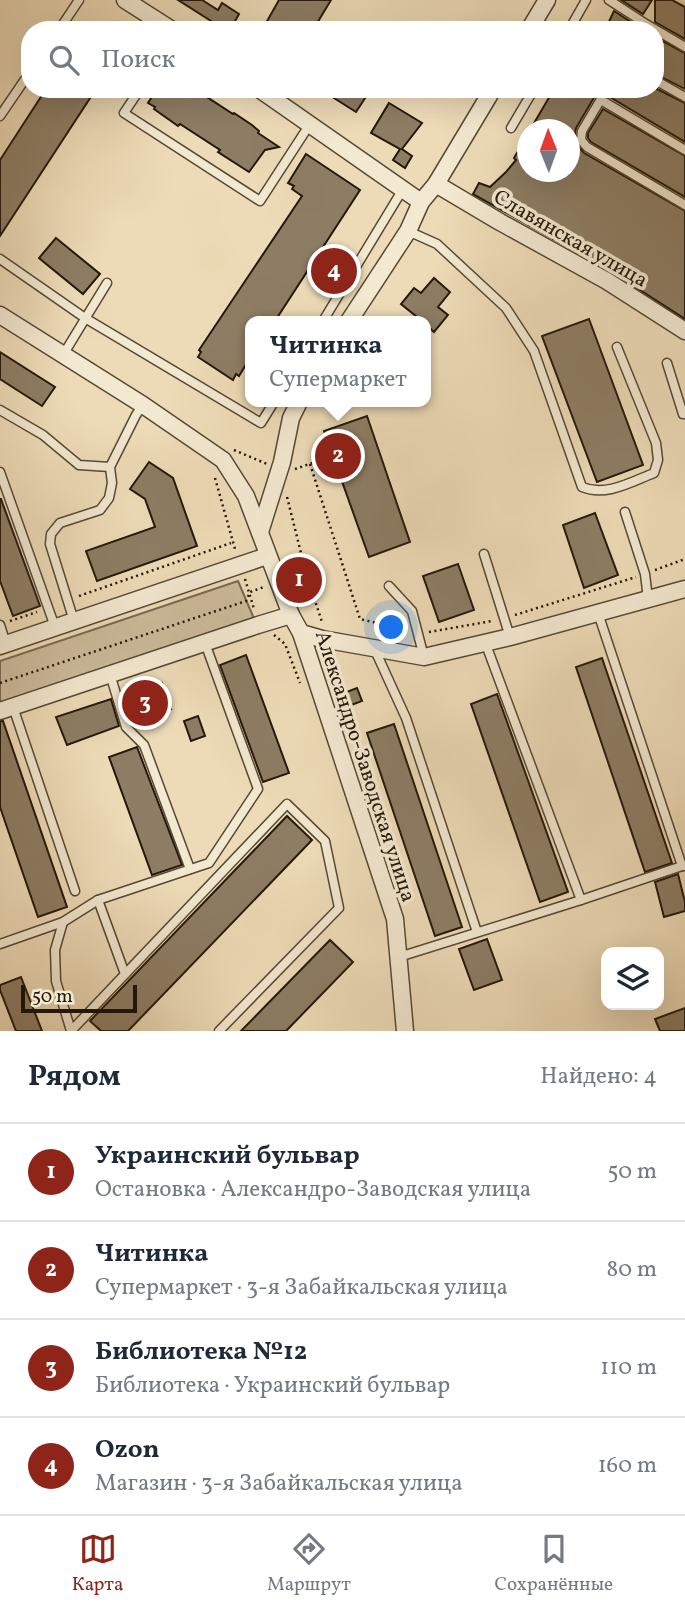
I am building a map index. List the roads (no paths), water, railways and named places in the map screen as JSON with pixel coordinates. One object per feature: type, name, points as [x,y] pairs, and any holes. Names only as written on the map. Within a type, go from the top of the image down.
[{"type":"street","points":[[125,0],[158,21]]},
{"type":"street","points":[[534,21],[547,0]]},
{"type":"street","points":[[272,98],[421,202]]},
{"type":"street","points":[[352,316],[408,231],[421,202],[436,184],[488,98]]},
{"type":"street","name":"Славянская улица","points":[[436,184],[607,281],[685,331]]},
{"type":"street","name":"Александро-Заводская улица","points":[[0,315],[143,405],[223,460],[246,496],[267,556],[301,633],[395,919],[405,1031]]},
{"type":"street","points":[[260,532],[282,462],[291,418],[296,407]]},
{"type":"street","points":[[3,645],[267,556]]},
{"type":"street","points":[[301,633],[424,657],[510,637],[685,589]]},
{"type":"street","points":[[7,709],[291,615]]},
{"type":"lane","points":[[65,21],[79,0]]},
{"type":"lane","points":[[574,21],[586,0]]},
{"type":"lane","points":[[609,0],[636,21]]},
{"type":"lane","points":[[664,37],[685,47]]},
{"type":"lane","points":[[0,116],[21,85]]},
{"type":"lane","points":[[664,85],[685,97]]},
{"type":"lane","points":[[134,98],[124,113],[260,201],[310,124]]},
{"type":"lane","points":[[511,128],[529,98]]},
{"type":"lane","points":[[685,150],[601,100],[583,131],[581,140],[587,147],[685,205]]},
{"type":"lane","points":[[326,316],[402,189]]},
{"type":"lane","points":[[408,231],[437,244],[506,308],[534,351],[582,487],[592,492],[610,490],[654,473],[658,460],[656,443],[617,348]]},
{"type":"lane","points":[[0,259],[85,318],[261,423],[271,407]]},
{"type":"lane","points":[[63,355],[107,283]]},
{"type":"lane","points":[[667,363],[685,414]]},
{"type":"lane","points":[[74,621],[50,544],[51,534],[60,523],[100,510],[109,498],[112,483],[110,467],[143,405]]},
{"type":"lane","points":[[1,412],[43,435],[79,465],[110,467]]},
{"type":"lane","points":[[0,472],[55,627]]},
{"type":"lane","points":[[625,512],[645,574],[648,599]]},
{"type":"lane","points":[[484,554],[510,637]]},
{"type":"lane","points":[[389,586],[412,611],[424,657]]},
{"type":"lane","points":[[399,957],[683,866],[598,613]]},
{"type":"lane","points":[[0,624],[3,645]]},
{"type":"lane","points":[[485,642],[581,900]]},
{"type":"lane","points":[[0,944],[63,922],[98,900],[209,863],[258,789],[205,643]]},
{"type":"lane","points":[[374,648],[406,718],[477,932]]},
{"type":"lane","points":[[110,674],[126,727],[144,745],[190,869]]},
{"type":"lane","points":[[7,709],[75,891]]},
{"type":"lane","points":[[63,922],[55,950],[56,981],[71,1031],[287,804],[325,841],[339,908],[219,1031]]},
{"type":"lane","points":[[98,900],[125,974]]},
{"type":"place","name":"Ozon","points":[[334,271]]},
{"type":"place","name":"Читинка","points":[[338,456]]},
{"type":"place","name":"Украинский бульвар","points":[[299,580]]},
{"type":"place","name":"Библиотека №12","points":[[145,703]]}]
